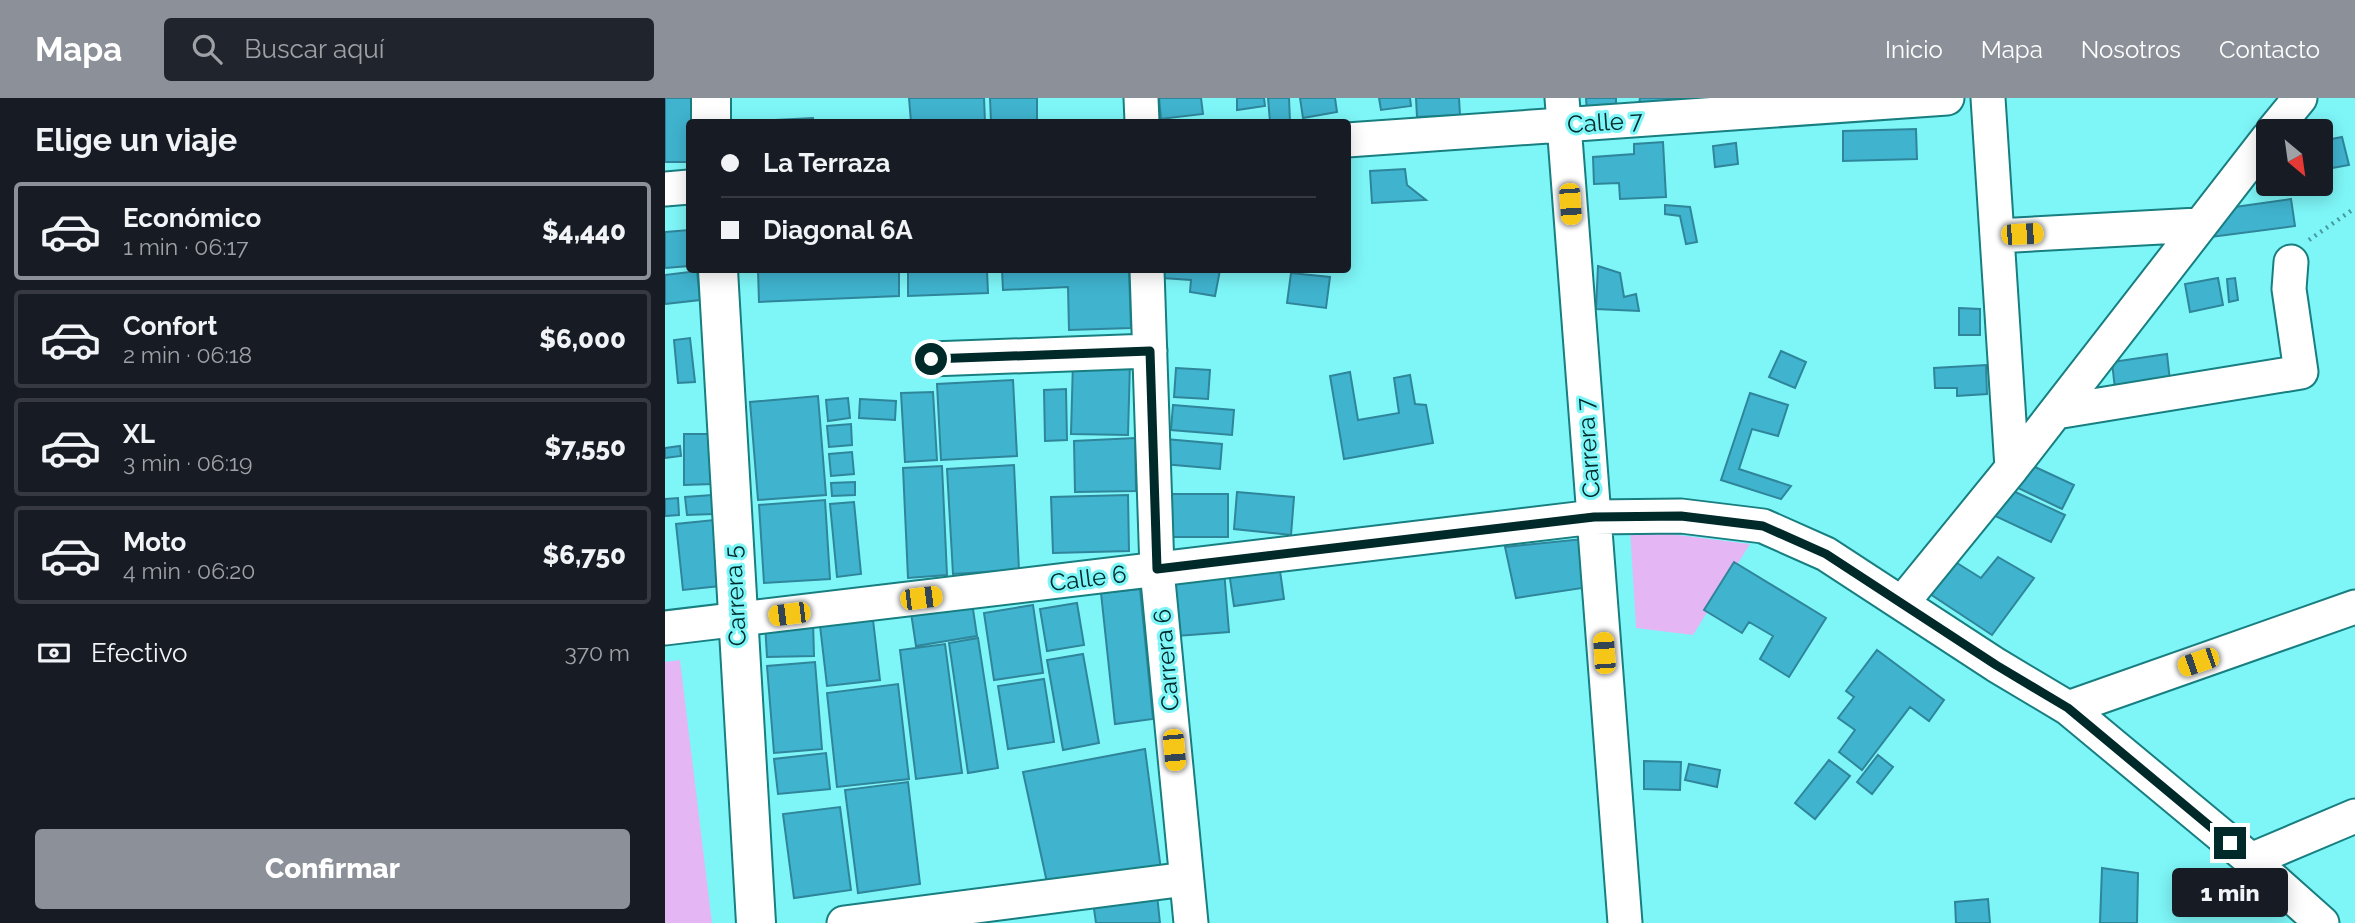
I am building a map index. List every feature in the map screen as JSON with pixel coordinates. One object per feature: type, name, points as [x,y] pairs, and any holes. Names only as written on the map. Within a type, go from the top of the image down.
[{"type":"main road","points":[[711,98],[711,119]]},
{"type":"main road","name":"Carrera 5","points":[[718,273],[756,923]]},
{"type":"street","points":[[1141,98],[1142,119]]},
{"type":"street","points":[[1988,98],[2012,468]]},
{"type":"street","points":[[2283,119],[2300,98]]},
{"type":"street","name":"Calle 7","points":[[1351,139],[1563,112],[1931,99]]},
{"type":"street","name":"Carrera 7","points":[[1563,112],[1625,923]]},
{"type":"street","points":[[1902,603],[2012,468],[2256,153]]},
{"type":"street","points":[[665,188],[686,187]]},
{"type":"street","points":[[1997,236],[2199,225]]},
{"type":"street","points":[[2056,412],[2301,372],[2289,289],[2291,262]]},
{"type":"street","name":"Carrera 6","points":[[1147,273],[1157,569],[1191,923]]},
{"type":"street","points":[[931,359],[1150,351]]},
{"type":"street","name":"Calle 6","points":[[665,628],[1594,517],[1681,516],[1763,526],[1826,554],[1996,665],[2068,708],[2251,860],[2322,923]]},
{"type":"street","points":[[2068,708],[2355,607]]},
{"type":"street","points":[[2251,860],[2355,816]]},
{"type":"street","points":[[844,923],[1186,879]]},
{"type":"path","points":[[2291,262],[2303,244],[2355,208]]},
{"type":"shaded area","points":[[1630,529],[1750,544],[1693,635],[1636,628]]},
{"type":"shaded area","points":[[680,660],[712,923],[665,923],[665,662]]},
{"type":"building","points":[[665,98],[692,98],[691,119],[686,119],[686,162],[665,162]]},
{"type":"building","points":[[909,98],[984,98],[985,119],[911,119]]},
{"type":"building","points":[[990,98],[1037,98],[1037,119],[991,119]]},
{"type":"building","points":[[1159,98],[1201,98],[1203,114],[1161,119]]},
{"type":"building","points":[[1237,98],[1264,98],[1265,106],[1237,110]]},
{"type":"building","points":[[1268,98],[1289,98],[1290,119],[1270,119]]},
{"type":"building","points":[[1300,98],[1335,98],[1337,112],[1303,118]]},
{"type":"building","points":[[1379,98],[1410,98],[1411,106],[1381,110]]},
{"type":"building","points":[[1416,98],[1459,98],[1460,115],[1417,117]]},
{"type":"building","points":[[1586,98],[1616,98],[1616,106],[1587,112]]},
{"type":"building","points":[[1640,98],[1687,98],[1686,106],[1639,104]]},
{"type":"building","points":[[1916,129],[1917,159],[1843,161],[1843,131]]},
{"type":"building","points":[[2342,137],[2349,165],[2333,168],[2333,139]]},
{"type":"building","points":[[1663,142],[1666,197],[1620,199],[1619,183],[1594,184],[1593,157],[1634,154],[1634,144]]},
{"type":"building","points":[[1736,143],[1738,164],[1715,167],[1713,146]]},
{"type":"building","points":[[1405,169],[1407,185],[1426,200],[1372,203],[1370,171]]},
{"type":"building","points":[[2291,199],[2295,226],[2211,237],[2235,207]]},
{"type":"building","points":[[1665,205],[1690,207],[1697,242],[1686,244],[1680,216],[1665,214]]},
{"type":"building","points":[[686,230],[686,266],[665,268],[665,232]]},
{"type":"building","points":[[1598,266],[1620,273],[1624,297],[1636,294],[1639,311],[1596,309]]},
{"type":"building","points":[[697,273],[700,300],[665,304],[665,275]]},
{"type":"building","points":[[758,273],[899,273],[899,296],[759,302]]},
{"type":"building","points":[[908,273],[987,273],[988,293],[908,296]]},
{"type":"building","points":[[1002,273],[1129,273],[1131,328],[1069,330],[1068,287],[1003,290]]},
{"type":"building","points":[[1164,273],[1219,273],[1215,296],[1190,292],[1191,280],[1163,278]]},
{"type":"building","points":[[1291,273],[1330,277],[1326,308],[1287,303]]},
{"type":"building","points":[[2218,278],[2223,305],[2190,312],[2185,284]]},
{"type":"building","points":[[2235,278],[2238,300],[2229,302],[2227,279]]},
{"type":"building","points":[[1959,308],[1980,309],[1980,335],[1959,335]]},
{"type":"building","points":[[690,338],[695,382],[678,383],[674,340]]},
{"type":"building","points":[[1781,351],[1806,362],[1795,388],[1769,377]]},
{"type":"building","points":[[2167,354],[2171,390],[2116,398],[2112,362]]},
{"type":"building","points":[[1073,361],[1130,362],[1128,435],[1071,434]]},
{"type":"building","points":[[1986,365],[1987,394],[1957,396],[1957,388],[1935,388],[1934,368]]},
{"type":"building","points":[[1176,368],[1210,370],[1208,399],[1174,397]]},
{"type":"building","points":[[1350,372],[1358,420],[1399,413],[1394,378],[1410,375],[1415,404],[1426,405],[1433,443],[1344,459],[1330,376]]},
{"type":"building","points":[[1013,380],[1017,456],[941,460],[937,384]]},
{"type":"building","points":[[1066,389],[1067,440],[1045,441],[1044,390]]},
{"type":"building","points":[[933,392],[937,460],[905,462],[901,393]]},
{"type":"building","points":[[1750,393],[1788,405],[1778,436],[1752,429],[1739,469],[1791,486],[1781,499],[1721,480]]},
{"type":"building","points":[[818,396],[826,495],[758,500],[750,402]]},
{"type":"building","points":[[848,398],[850,418],[828,421],[826,400]]},
{"type":"building","points":[[860,399],[896,401],[895,420],[859,418]]},
{"type":"building","points":[[1173,405],[1234,410],[1232,435],[1171,430]]},
{"type":"building","points":[[851,424],[852,445],[829,447],[827,426]]},
{"type":"building","points":[[684,434],[714,434],[713,484],[684,485]]},
{"type":"building","points":[[1135,438],[1136,491],[1075,492],[1074,441]]},
{"type":"building","points":[[1165,439],[1222,444],[1220,469],[1163,464]]},
{"type":"building","points":[[680,446],[681,456],[665,458],[665,448]]},
{"type":"building","points":[[852,452],[854,474],[831,476],[829,454]]},
{"type":"building","points":[[1014,465],[1019,570],[953,574],[947,469]]},
{"type":"building","points":[[942,466],[947,575],[908,578],[903,468]]},
{"type":"building","points":[[2033,466],[2074,485],[2062,509],[2016,487]]},
{"type":"building","points":[[855,482],[855,495],[832,496],[831,483]]},
{"type":"building","points":[[2013,491],[2065,515],[2051,542],[1993,515]]},
{"type":"building","points":[[1237,492],[1294,497],[1291,535],[1234,529]]},
{"type":"building","points":[[1171,494],[1228,494],[1228,537],[1170,537]]},
{"type":"building","points":[[712,495],[713,514],[687,515],[685,497]]},
{"type":"building","points":[[1128,495],[1129,551],[1053,553],[1051,497]]},
{"type":"building","points":[[678,498],[679,515],[665,516],[665,499]]},
{"type":"building","points":[[825,500],[830,579],[764,583],[759,505]]},
{"type":"building","points":[[854,502],[861,574],[837,577],[830,504]]},
{"type":"building","points":[[714,520],[720,586],[683,590],[676,524]]},
{"type":"building","points":[[1583,539],[1589,587],[1516,598],[1505,547]]},
{"type":"building","points":[[1998,557],[2034,578],[1992,635],[1924,590],[1949,558],[1981,578]]},
{"type":"building","points":[[1734,562],[1826,618],[1789,677],[1760,659],[1773,636],[1749,622],[1742,633],[1704,610]]},
{"type":"building","points":[[1279,564],[1284,599],[1234,606],[1229,572]]},
{"type":"building","points":[[1224,570],[1229,632],[1177,636],[1173,574]]},
{"type":"building","points":[[1140,589],[1153,719],[1115,724],[1101,593]]},
{"type":"building","points":[[971,596],[977,636],[916,646],[910,606]]},
{"type":"building","points":[[1077,603],[1084,645],[1047,651],[1040,609]]},
{"type":"building","points":[[1033,605],[1043,673],[994,680],[984,613]]},
{"type":"building","points":[[872,611],[880,680],[827,686],[819,617]]},
{"type":"building","points":[[813,621],[814,656],[767,657],[765,623]]},
{"type":"building","points":[[978,638],[998,768],[968,773],[949,643]]},
{"type":"building","points":[[945,644],[962,773],[916,779],[900,650]]},
{"type":"building","points":[[1877,650],[1944,700],[1929,721],[1910,707],[1862,770],[1839,752],[1855,730],[1838,718],[1854,697],[1846,691]]},
{"type":"building","points":[[1083,654],[1099,743],[1063,750],[1047,660]]},
{"type":"building","points":[[815,662],[822,749],[774,753],[767,666]]},
{"type":"building","points":[[1044,679],[1054,742],[1008,749],[998,686]]},
{"type":"building","points":[[898,684],[909,779],[837,787],[827,693]]},
{"type":"building","points":[[1145,749],[1161,870],[1048,887],[1023,772]]},
{"type":"building","points":[[826,753],[830,789],[778,794],[774,759]]},
{"type":"building","points":[[1878,755],[1893,767],[1872,794],[1857,782]]},
{"type":"building","points":[[1829,760],[1850,776],[1815,819],[1795,803]]},
{"type":"building","points":[[1644,761],[1681,762],[1680,790],[1644,789]]},
{"type":"building","points":[[1689,764],[1720,770],[1717,787],[1685,780]]},
{"type":"building","points":[[908,782],[920,884],[858,893],[845,790]]},
{"type":"building","points":[[840,807],[851,890],[794,898],[783,814]]},
{"type":"building","points":[[2102,868],[2138,873],[2137,923],[2100,923]]},
{"type":"building","points":[[1157,895],[1160,923],[1096,923],[1093,902]]},
{"type":"building","points":[[1988,899],[1990,923],[1956,923],[1955,902]]},
{"type":"route","points":[[931,359],[1150,351],[1157,569],[1594,517],[1681,516],[1763,526],[1826,554],[1996,665],[2068,708],[2230,843]]}]
